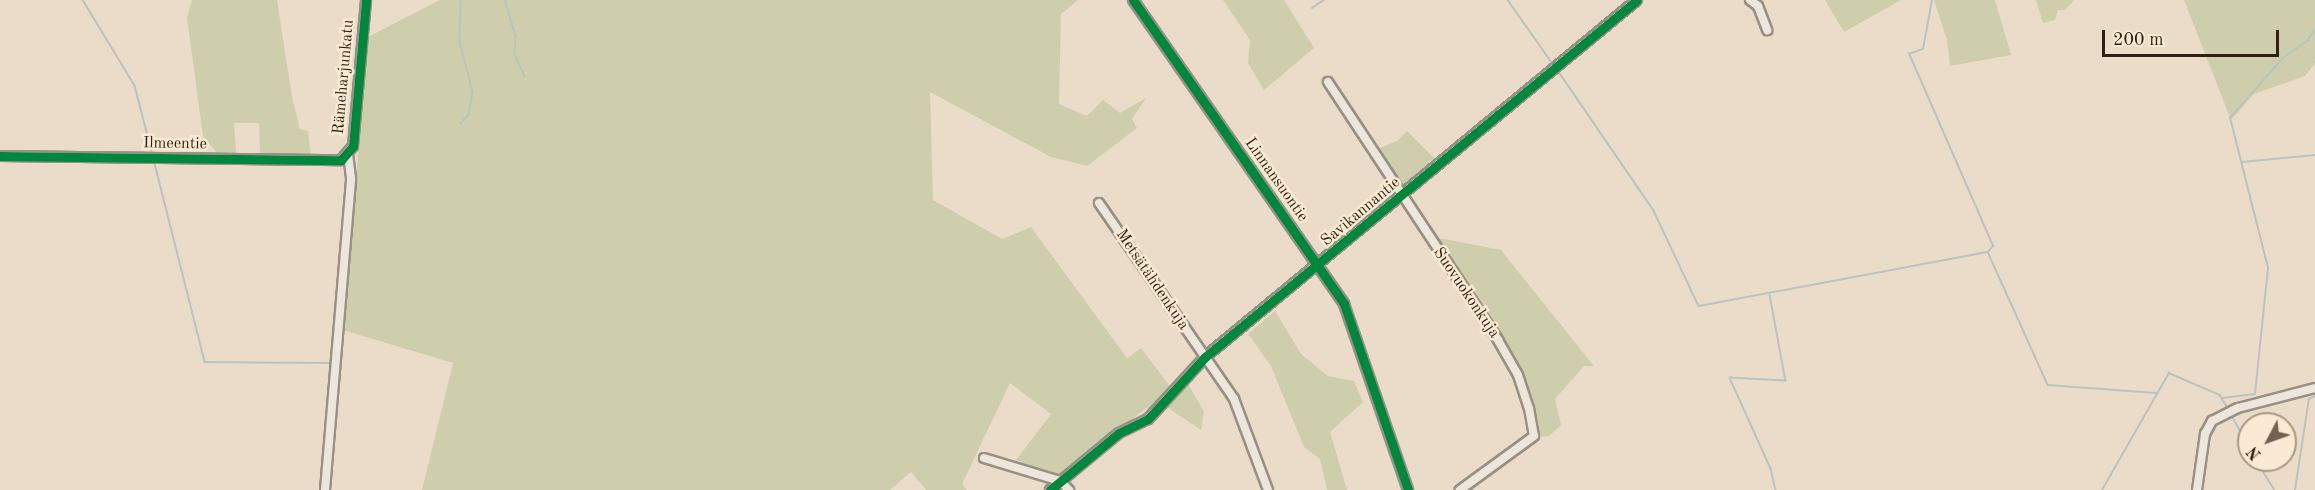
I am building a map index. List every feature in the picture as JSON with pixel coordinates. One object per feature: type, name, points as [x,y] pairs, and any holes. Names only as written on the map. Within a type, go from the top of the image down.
[{"type":"street","name":"Rämeharjunkatu","points":[[325,490],[351,178],[348,155],[353,146],[366,0]]},
{"type":"street","name":"Linnansuontie","points":[[1133,0],[1318,267],[1350,317],[1408,490]]},
{"type":"street","name":"Savikannantie","points":[[1050,490],[1119,433],[1153,414],[1205,357],[1403,197],[1636,0]]},
{"type":"street","points":[[1750,0],[1758,6],[1767,30]]},
{"type":"street","name":"Suovuokonkuja","points":[[1328,82],[1508,357],[1535,425],[1530,440],[1460,490]]},
{"type":"street","name":"Ilmeentie","points":[[0,156],[334,162],[348,155]]},
{"type":"street","name":"Metsätähdenkuja","points":[[1099,203],[1243,416],[1268,490]]},
{"type":"street","points":[[2197,490],[2205,434],[2212,421],[2238,408],[2315,388]]},
{"type":"street","points":[[984,458],[1060,481],[1070,490]]},
{"type":"green space","points":[[192,0],[277,0],[292,97],[300,129],[308,131],[311,155],[260,154],[259,123],[234,123],[236,153],[216,152],[203,136],[187,18]]},
{"type":"green space","points":[[440,0],[1078,0],[1061,14],[1059,104],[1087,116],[1103,100],[1120,113],[1146,98],[1132,119],[1137,128],[1087,166],[1051,157],[930,92],[933,200],[1002,239],[1031,227],[1127,358],[1141,348],[1175,393],[1187,382],[1204,412],[1201,430],[1168,408],[1146,408],[1060,477],[1016,460],[1051,414],[1010,383],[962,484],[967,490],[926,490],[911,472],[890,490],[422,490],[453,363],[343,330],[368,37]]},
{"type":"green space","points":[[1223,0],[1284,0],[1314,48],[1264,90],[1248,63],[1250,40]]},
{"type":"green space","points":[[1825,0],[1901,0],[1844,32]]},
{"type":"green space","points":[[1934,0],[1995,0],[2011,55],[1950,66],[1947,40]]},
{"type":"green space","points":[[2036,0],[2074,0],[2065,10],[2058,10],[2055,20],[2043,23]]},
{"type":"green space","points":[[2184,0],[2315,0],[2315,63],[2305,76],[2254,94],[2231,120]]},
{"type":"green space","points":[[1407,131],[1434,158],[1403,187],[1377,149],[1397,141]]},
{"type":"green space","points":[[1439,238],[1501,250],[1594,366],[1584,366],[1555,399],[1561,425],[1549,436],[1540,437],[1537,416],[1516,363]]},
{"type":"green space","points":[[1275,311],[1301,354],[1328,376],[1354,381],[1363,402],[1330,432],[1347,490],[1327,490],[1320,459],[1304,447],[1271,366],[1248,334]]},
{"type":"waterway","points":[[83,0],[135,86],[153,155]]},
{"type":"waterway","points":[[461,0],[460,42],[473,92],[469,115],[461,124]]},
{"type":"waterway","points":[[505,0],[516,35],[515,54],[525,76]]},
{"type":"waterway","points":[[1312,8],[1324,0]]},
{"type":"waterway","points":[[1508,0],[1553,64]]},
{"type":"waterway","points":[[1559,72],[1654,211],[1699,306],[1988,252],[1993,246],[1909,54],[1923,49],[1932,0]]},
{"type":"waterway","points":[[2222,398],[2255,394],[2268,268],[2230,118],[2284,57],[2308,40],[2315,29]]},
{"type":"waterway","points":[[2242,162],[2315,155]]},
{"type":"waterway","points":[[154,160],[205,362],[332,363]]},
{"type":"waterway","points":[[1988,252],[2048,385],[2156,393]]},
{"type":"waterway","points":[[1770,295],[1786,381],[1730,378],[1771,469],[1776,490]]},
{"type":"waterway","points":[[2102,490],[2169,373],[2220,395],[2229,410]]},
{"type":"waterway","points":[[2295,490],[2309,399],[2315,396]]},
{"type":"waterway","points":[[2231,414],[2237,425]]},
{"type":"waterway","points":[[2264,472],[2275,490]]},
{"type":"cycle path","points":[[0,156],[341,160],[353,146],[366,0]]},
{"type":"cycle path","points":[[1133,0],[1344,304],[1408,490]]},
{"type":"cycle path","points":[[1050,490],[1119,433],[1148,419],[1205,357],[1637,0]]}]
